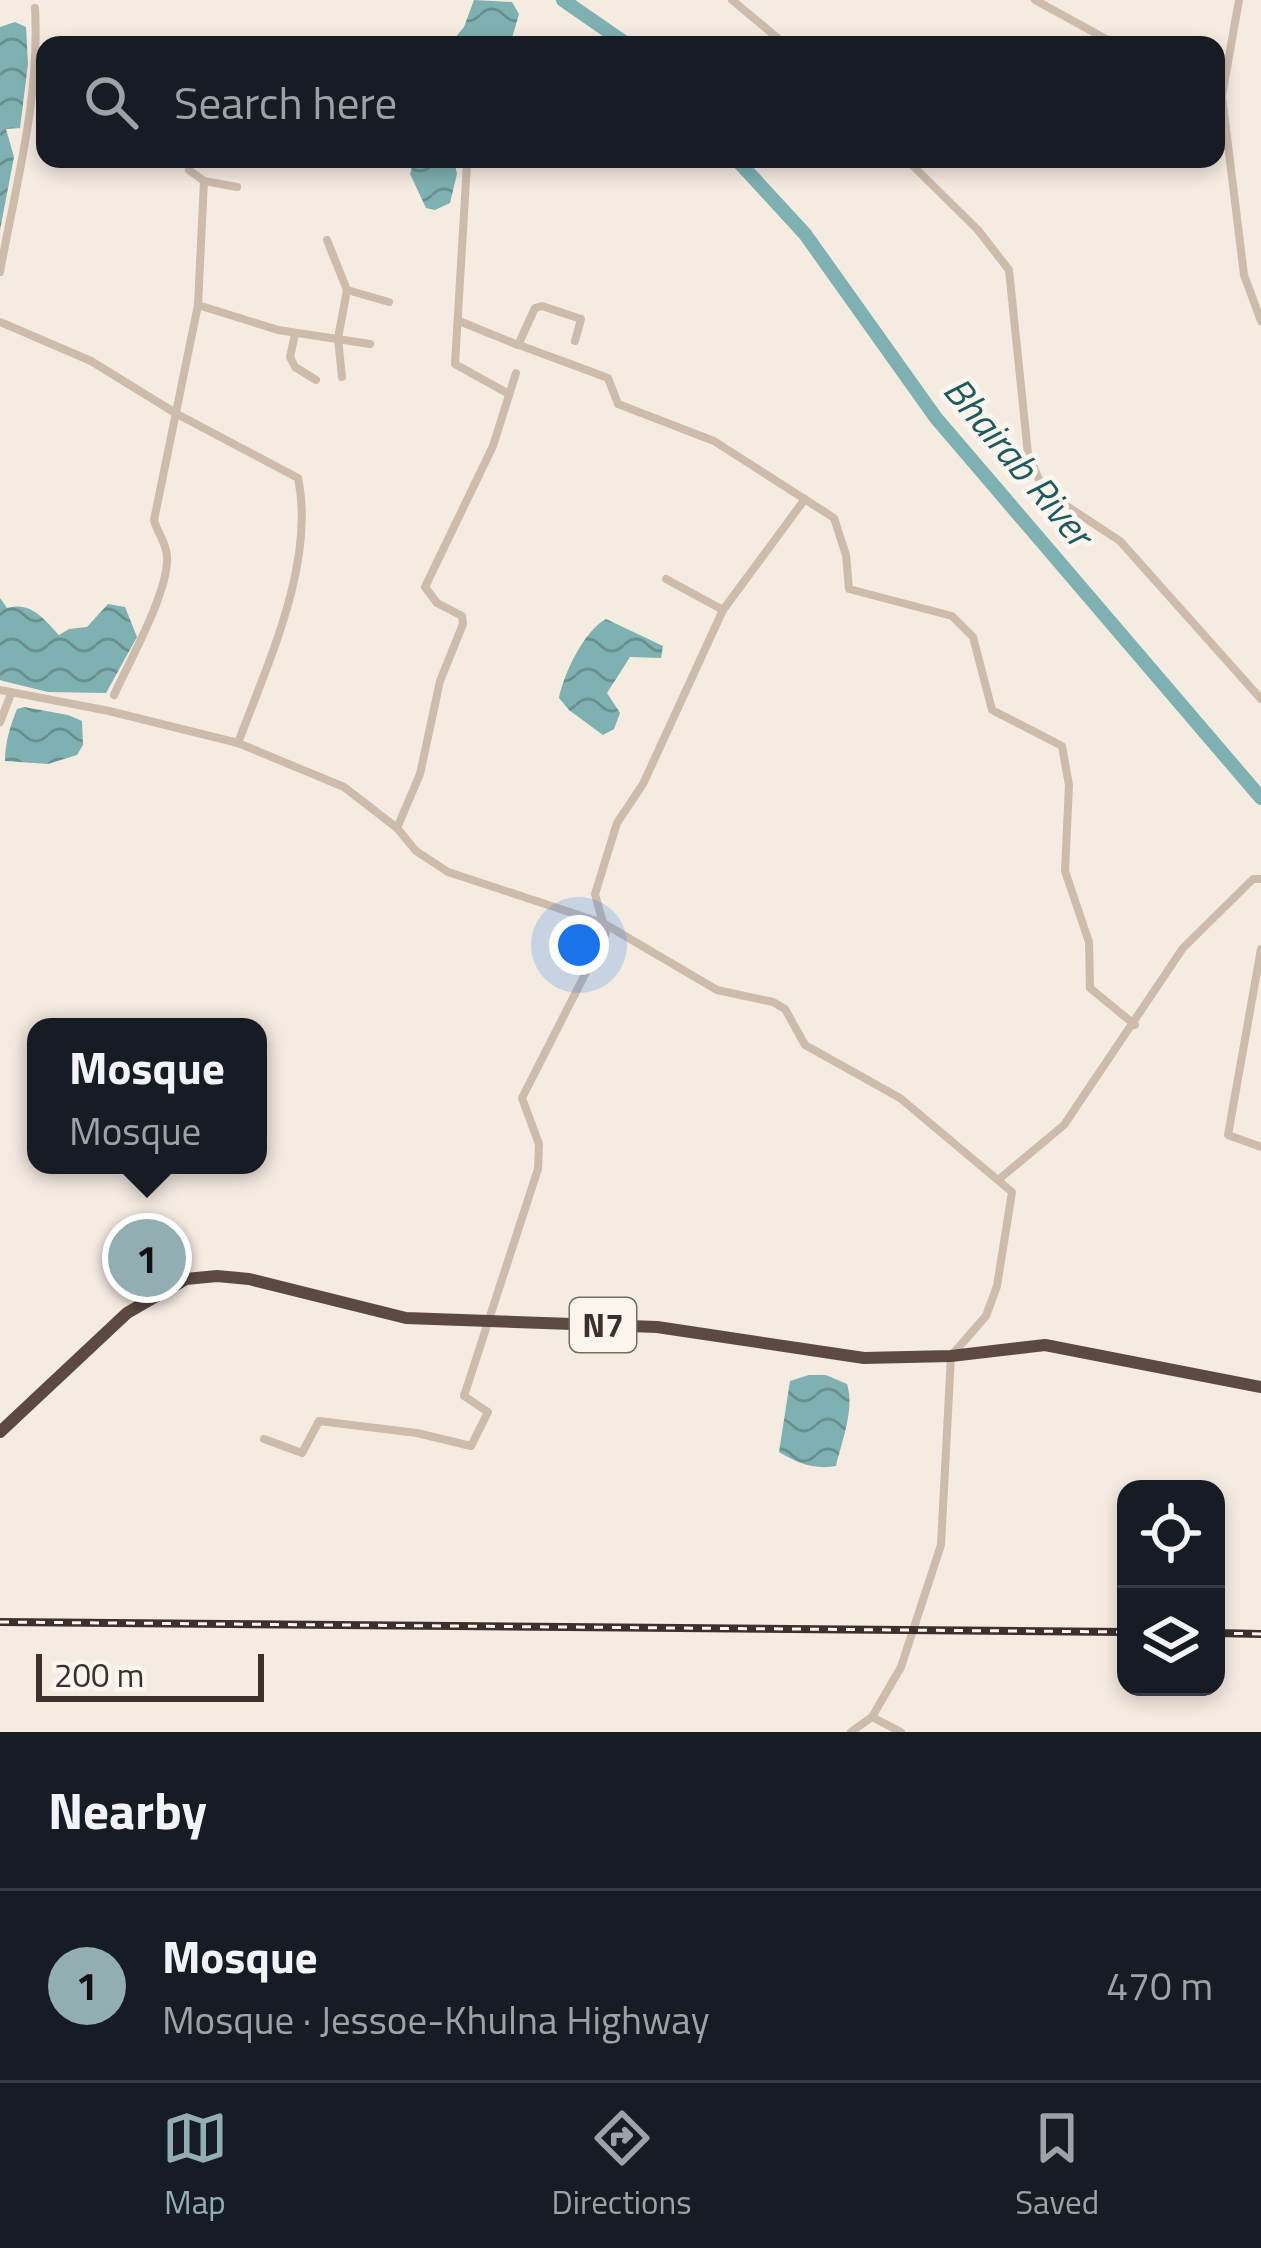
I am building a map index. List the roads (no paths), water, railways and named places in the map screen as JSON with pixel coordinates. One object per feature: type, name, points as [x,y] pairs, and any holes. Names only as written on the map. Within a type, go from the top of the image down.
[{"type":"highway","name":"N7","points":[[0,1432],[106,1329],[138,1305],[185,1280],[237,1277],[386,1314],[444,1321],[656,1328],[850,1357],[950,1356],[1045,1345],[1261,1387]]},
{"type":"street","points":[[732,0],[775,36]]},
{"type":"street","points":[[1035,0],[1101,36]]},
{"type":"street","points":[[1225,64],[1239,0]]},
{"type":"street","points":[[35,8],[37,36]]},
{"type":"street","points":[[0,272],[36,75]]},
{"type":"street","points":[[1225,135],[1244,274],[1261,321]]},
{"type":"street","points":[[467,168],[456,366],[509,394]]},
{"type":"street","points":[[915,168],[978,230],[1010,270],[1028,454],[1044,491],[1120,541],[1261,699]]},
{"type":"street","points":[[190,170],[204,181],[237,187]]},
{"type":"street","points":[[114,695],[151,615],[167,564],[154,520],[198,305],[204,181]]},
{"type":"street","points":[[327,240],[347,290],[338,338],[342,377]]},
{"type":"street","points":[[347,290],[389,302]]},
{"type":"street","points":[[198,305],[295,334],[370,344]]},
{"type":"street","points":[[519,345],[535,308],[542,305],[581,319],[575,341]]},
{"type":"street","points":[[459,321],[608,378],[618,404],[714,441],[834,518],[846,555],[849,589],[952,616],[973,637],[992,710],[1062,746],[1069,785],[1065,872],[1089,942],[1090,988],[1135,1025]]},
{"type":"street","points":[[0,322],[91,361],[177,414],[295,474],[304,506],[299,553],[276,643],[238,743]]},
{"type":"street","points":[[295,334],[290,357],[295,367],[316,380]]},
{"type":"street","points":[[397,828],[420,775],[440,681],[464,625],[462,616],[437,603],[425,587],[493,446],[516,373]]},
{"type":"street","points":[[264,1439],[302,1453],[319,1421],[471,1446],[488,1412],[464,1396],[538,1169],[539,1144],[522,1098],[606,933],[595,894],[617,824],[643,784],[723,610],[805,499]]},
{"type":"street","points":[[666,579],[723,610]]},
{"type":"street","points":[[0,690],[238,743],[344,787],[397,828],[416,851],[448,872],[603,923],[717,990],[785,1009],[806,1045],[900,1098],[1012,1192],[997,1286],[986,1316],[950,1356],[941,1545],[901,1667],[872,1717],[851,1732]]},
{"type":"street","points":[[0,722],[11,694]]},
{"type":"street","points":[[998,1180],[1064,1125],[1184,948],[1234,894],[1253,879],[1261,879]]},
{"type":"street","points":[[1261,949],[1228,1135],[1261,1148]]},
{"type":"street","points":[[872,1717],[901,1732]]},
{"type":"water","points":[[474,0],[512,2],[519,14],[513,36],[456,36]]},
{"type":"water","points":[[15,22],[26,27],[28,64],[20,128],[6,129],[14,157],[0,230],[0,27]]},
{"type":"water","points":[[412,168],[456,168],[450,203],[435,210],[426,208]]},
{"type":"water","points":[[0,598],[7,608],[23,607],[36,613],[59,635],[87,627],[108,604],[125,607],[137,637],[106,693],[48,692],[3,681]]},
{"type":"water","points":[[606,619],[663,646],[661,658],[630,657],[607,693],[620,713],[614,729],[603,735],[559,698],[576,654]]},
{"type":"water","points":[[17,709],[82,721],[83,745],[77,755],[48,764],[5,761],[12,722]]},
{"type":"water","points":[[826,1375],[847,1384],[849,1414],[836,1466],[806,1465],[779,1452],[790,1381]]},
{"type":"waterway","name":"Bhairab River","points":[[563,0],[615,36]]},
{"type":"waterway","name":"Bhairab River","points":[[744,168],[805,234],[936,418],[1261,798]]},
{"type":"railway","points":[[0,1622],[1117,1632]]},
{"type":"railway","points":[[1225,1633],[1261,1634]]},
{"type":"place","name":"Mosque","points":[[147,1258]]}]
